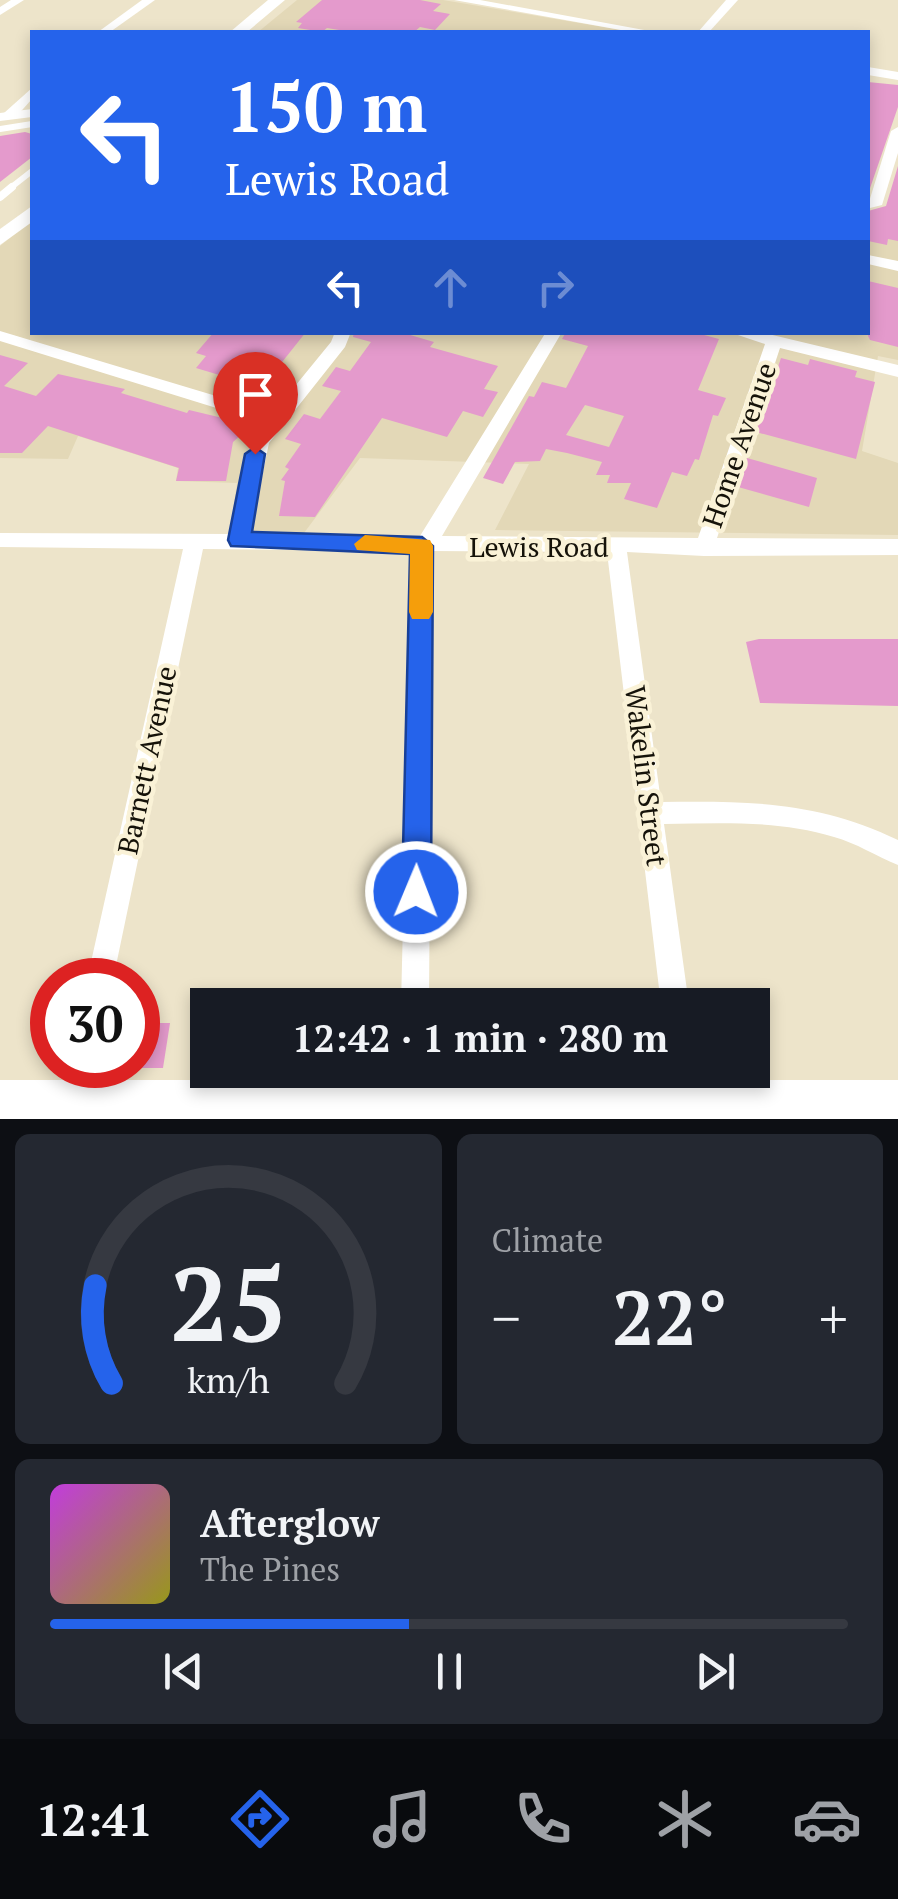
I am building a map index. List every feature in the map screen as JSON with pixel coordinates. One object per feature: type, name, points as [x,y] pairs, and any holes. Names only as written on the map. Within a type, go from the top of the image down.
[{"type":"main road","points":[[240,30],[277,0]]},
{"type":"main road","points":[[254,30],[290,0]]},
{"type":"main road","points":[[0,225],[30,200]]},
{"type":"main road","points":[[0,239],[30,214]]},
{"type":"main road","points":[[0,1102],[74,1095],[414,1097],[647,1088]]},
{"type":"main road","points":[[724,1088],[898,1102]]},
{"type":"street","points":[[0,12],[18,0]]},
{"type":"street","points":[[106,30],[149,0]]},
{"type":"street","points":[[460,0],[575,15],[639,30]]},
{"type":"street","points":[[705,30],[732,0]]},
{"type":"street","points":[[870,71],[898,76]]},
{"type":"street","points":[[3,121],[30,94]]},
{"type":"street","points":[[3,121],[30,114]]},
{"type":"street","points":[[875,205],[898,131]]},
{"type":"street","points":[[870,260],[898,266]]},
{"type":"street","points":[[239,540],[255,454],[276,420],[342,335]]},
{"type":"street","points":[[415,988],[422,546],[434,535],[552,335]]},
{"type":"street","points":[[748,335],[898,372]]},
{"type":"street","points":[[0,336],[276,420]]},
{"type":"street","name":"Home Avenue","points":[[704,548],[774,342]]},
{"type":"street","name":"Lewis Road","points":[[0,540],[898,547]]},
{"type":"street","name":"Barnett Avenue","points":[[105,958],[195,540]]},
{"type":"street","name":"Wakelin Street","points":[[616,547],[673,988]]},
{"type":"street","points":[[651,813],[806,816],[855,830],[898,853]]},
{"type":"lane","points":[[3,121],[30,124]]},
{"type":"lane","points":[[0,197],[30,173]]},
{"type":"shaded area","points":[[297,0],[443,0],[621,30],[260,30]]},
{"type":"shaded area","points":[[870,218],[898,224],[898,360],[878,356],[862,451],[898,463],[898,535],[495,530],[529,464],[360,458],[304,533],[230,531],[237,483],[176,481],[178,468],[78,436],[68,459],[0,458],[0,246],[30,222],[30,335],[870,335]]},
{"type":"building","points":[[322,0],[420,0],[441,4],[433,11],[450,14],[435,30],[310,30],[298,28],[302,23],[296,22]]},
{"type":"building","points":[[870,82],[898,85],[898,107],[870,188]]},
{"type":"building","points":[[30,133],[30,159],[0,182],[0,136]]},
{"type":"building","points":[[898,166],[898,241],[888,239],[887,245],[870,241],[870,210],[886,206]]},
{"type":"building","points":[[870,281],[898,288],[898,347],[870,340]]},
{"type":"building","points":[[211,335],[304,335],[267,381],[232,371],[226,377],[196,368],[206,356],[196,353]]},
{"type":"building","points":[[410,335],[434,342],[430,347],[498,366],[484,389],[498,392],[483,417],[463,411],[447,437],[382,418],[315,517],[279,516],[285,481],[281,480],[301,444],[285,439],[304,414],[320,419],[341,391],[322,386],[336,367],[350,371],[371,342],[353,337]]},
{"type":"building","points":[[564,335],[704,335],[719,339],[698,390],[726,398],[718,416],[713,415],[699,460],[695,459],[687,476],[672,472],[657,508],[624,499],[631,483],[607,483],[610,475],[596,475],[602,462],[546,449],[540,461],[515,462],[503,484],[483,478],[529,396],[534,397],[542,382],[566,388],[588,346],[562,339]],"holes":[[[585,405],[624,416],[609,447],[566,435]]]},
{"type":"building","points":[[0,355],[28,363],[4,386],[36,396],[58,374],[125,389],[121,393],[187,413],[189,410],[252,425],[233,442],[226,481],[176,481],[179,468],[48,426],[22,453],[0,453]]},
{"type":"building","points":[[781,358],[808,365],[810,359],[857,371],[855,377],[875,382],[856,459],[756,432]]},
{"type":"building","points":[[747,458],[817,478],[809,507],[738,487]]},
{"type":"building","points":[[898,639],[898,706],[760,703],[746,642]]},
{"type":"building","points":[[160,1023],[170,1023],[163,1068]]},
{"type":"slow traffic","points":[[365,544],[422,546],[421,612]]},
{"type":"route","points":[[255,454],[239,540],[422,546],[416,892]]}]
